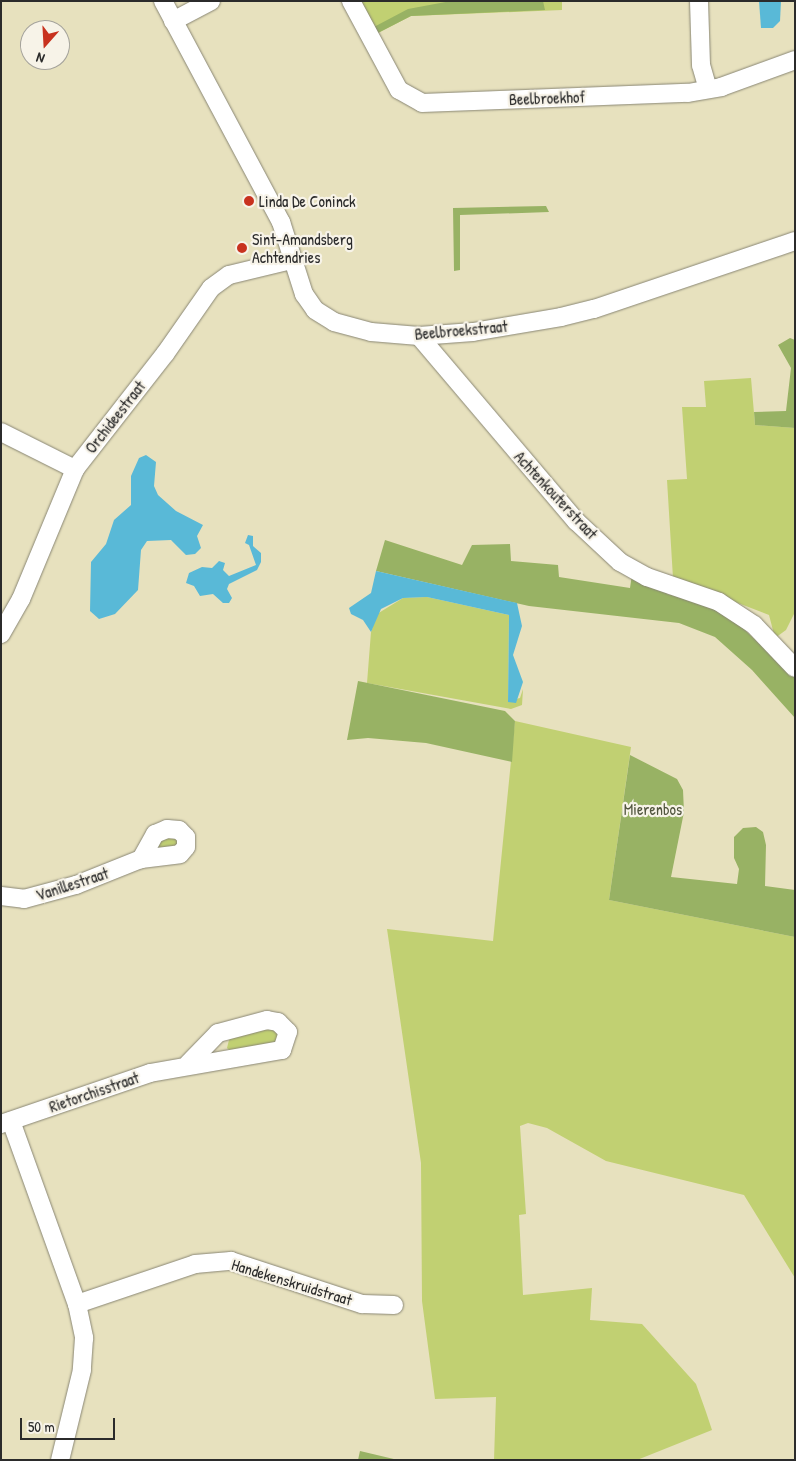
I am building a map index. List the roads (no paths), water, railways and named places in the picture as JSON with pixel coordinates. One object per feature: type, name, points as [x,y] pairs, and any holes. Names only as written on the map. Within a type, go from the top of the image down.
[{"type":"street","name":"Beelbroekstraat","points":[[163,1],[277,215],[285,232],[291,260],[304,294],[323,317],[370,332],[419,336],[473,332],[594,309],[795,241]]},
{"type":"street","points":[[173,21],[211,1]]},
{"type":"street","name":"Beelbroekhof","points":[[350,1],[399,90],[422,103],[688,93],[708,89],[795,60]]},
{"type":"street","points":[[699,1],[701,64],[708,89]]},
{"type":"street","name":"Orchideestraat","points":[[1,634],[21,599],[75,469],[216,282],[237,273],[291,260]]},
{"type":"street","name":"Achtenkouterstraat","points":[[419,336],[576,521],[620,562],[647,577],[719,602],[754,625],[795,668]]},
{"type":"street","points":[[1,432],[75,469]]},
{"type":"street","name":"Vanillestraat","points":[[1,896],[24,899],[76,886],[141,859]]},
{"type":"street","name":"Rietorchisstraat","points":[[6,1122],[150,1073],[188,1064],[282,1050],[288,1032],[278,1022],[267,1020],[218,1033],[188,1064]]},
{"type":"street","points":[[6,1122],[77,1304],[84,1338],[82,1370],[60,1460]]},
{"type":"street","name":"Handekenskruidstraat","points":[[77,1304],[195,1264],[231,1261],[362,1304],[394,1305]]},
{"type":"water","points":[[759,1],[781,1],[780,21],[773,28],[761,28]]},
{"type":"water","points":[[146,455],[156,462],[154,486],[158,495],[176,511],[203,525],[197,536],[201,548],[195,554],[186,555],[171,540],[147,541],[141,550],[138,590],[115,614],[99,619],[90,611],[91,562],[106,544],[114,520],[131,505],[131,476],[139,458]]},
{"type":"water","points":[[248,535],[253,536],[253,546],[261,553],[261,562],[257,570],[229,584],[227,589],[232,598],[229,603],[223,603],[213,594],[200,596],[194,586],[186,583],[189,573],[202,567],[212,568],[219,561],[225,563],[223,570],[229,576],[256,565],[249,545],[245,543]]},
{"type":"water","points":[[376,571],[517,603],[522,626],[513,655],[523,682],[516,703],[508,702],[509,615],[427,597],[403,598],[381,609],[371,632],[363,620],[351,614],[349,608],[371,593]]},
{"type":"place","name":"Linda De Coninck","points":[[249,201]]},
{"type":"place","name":"Sint-Amandsberg Achtendries","points":[[242,248]]},
{"type":"park label","name":"Mierenbos","points":[[653,809]]}]
